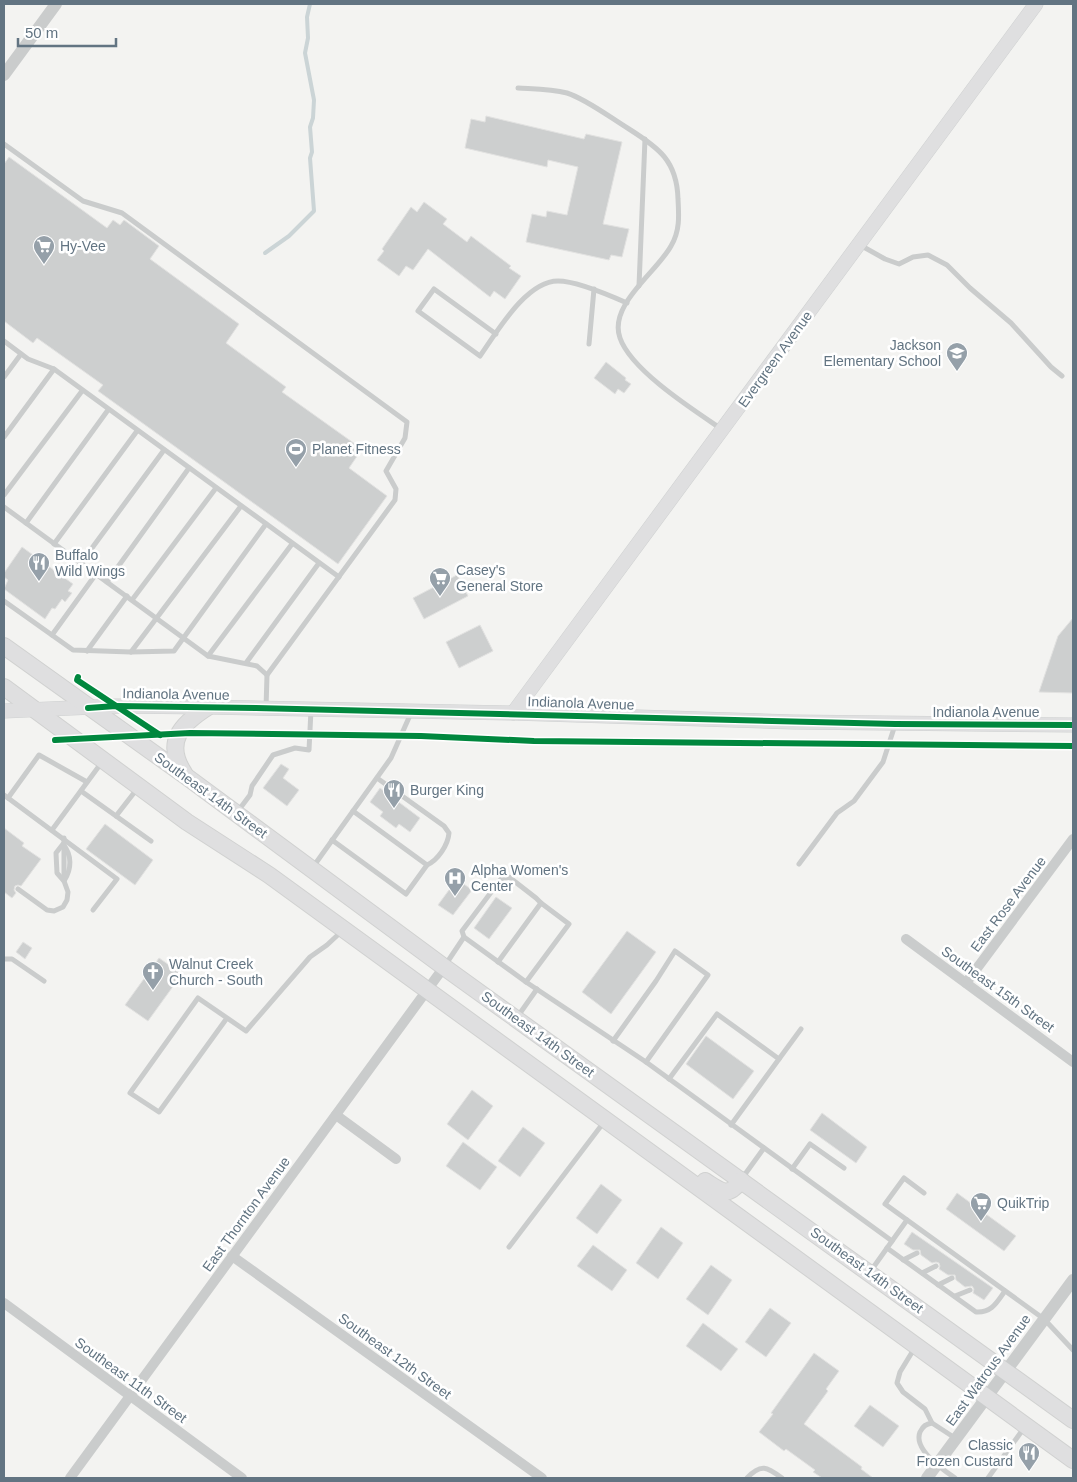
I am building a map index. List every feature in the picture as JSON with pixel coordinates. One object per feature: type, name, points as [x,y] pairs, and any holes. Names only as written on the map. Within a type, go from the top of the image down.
[{"type":"main road","name":"Evergreen Avenue","points":[[513,714],[1036,4]]},
{"type":"main road","name":"Southeast 14th Street","points":[[4,646],[88,708],[187,777],[444,967],[1073,1420]]},
{"type":"main road","points":[[4,687],[187,822],[270,875],[1073,1460]]},
{"type":"main road","name":"Indianola Avenue","points":[[4,710],[116,706],[208,707],[895,724],[1073,725]]},
{"type":"main road","points":[[187,777],[175,756],[176,738],[188,722],[208,707]]},
{"type":"main road","points":[[629,1136],[648,1141],[720,1190],[729,1192],[741,1180]]},
{"type":"street","points":[[4,75],[56,4]]},
{"type":"street","name":"East Rose Avenue","points":[[966,983],[1073,840]]},
{"type":"street","name":"Southeast 15th Street","points":[[906,939],[1073,1062]]},
{"type":"street","name":"East Thornton Avenue","points":[[70,1478],[444,967]]},
{"type":"street","points":[[336,1115],[396,1159]]},
{"type":"street","name":"Southeast 12th Street","points":[[232,1256],[542,1478]]},
{"type":"street","name":"East Watrous Avenue","points":[[927,1478],[1073,1280]]},
{"type":"street","name":"Southeast 11th Street","points":[[4,1304],[242,1478]]},
{"type":"lane","points":[[518,88],[544,89],[568,94],[596,108],[645,140],[664,155],[675,173],[678,188],[680,224],[671,246],[627,303],[618,321],[620,338],[628,354],[644,371],[723,430]]},
{"type":"lane","points":[[638,287],[645,140]]},
{"type":"lane","points":[[4,144],[83,202],[122,213],[407,422],[405,438],[386,471],[396,489],[395,500],[267,675],[266,708]]},
{"type":"lane","points":[[859,244],[885,260],[899,264],[913,257],[928,255],[947,265],[970,288],[1011,322],[1051,367],[1062,376]]},
{"type":"lane","points":[[496,334],[434,289],[418,311],[480,356],[511,314],[532,290],[544,283],[558,281],[594,289],[627,303]]},
{"type":"lane","points":[[589,344],[594,289]]},
{"type":"lane","points":[[4,341],[28,360],[54,369],[339,577]]},
{"type":"lane","points":[[4,377],[21,354]]},
{"type":"lane","points":[[4,437],[54,369]]},
{"type":"lane","points":[[4,496],[82,391]]},
{"type":"lane","points":[[26,523],[108,410]]},
{"type":"lane","points":[[54,544],[137,431]]},
{"type":"lane","points":[[81,563],[164,450]]},
{"type":"lane","points":[[107,582],[189,468]]},
{"type":"lane","points":[[132,600],[216,488]]},
{"type":"lane","points":[[4,506],[208,656],[257,666],[267,675]]},
{"type":"lane","points":[[131,652],[241,506]]},
{"type":"lane","points":[[4,601],[73,650],[174,651],[266,524]]},
{"type":"lane","points":[[208,656],[292,544]]},
{"type":"lane","points":[[246,663],[319,563]]},
{"type":"lane","points":[[52,635],[96,574]]},
{"type":"lane","points":[[86,651],[126,596]]},
{"type":"lane","points":[[237,814],[250,795],[252,786],[273,755],[294,748],[309,750],[311,709]]},
{"type":"lane","points":[[312,869],[391,758],[412,712]]},
{"type":"lane","points":[[799,864],[837,813],[854,801],[883,762],[895,724]]},
{"type":"lane","points":[[87,782],[39,755],[6,797],[117,879],[94,910]]},
{"type":"lane","points":[[52,830],[103,761]]},
{"type":"lane","points":[[332,840],[406,894],[427,865],[433,862],[448,842],[449,833],[444,826],[377,778]]},
{"type":"lane","points":[[116,816],[138,787]]},
{"type":"lane","points":[[81,791],[150,842]]},
{"type":"lane","points":[[353,811],[427,865]]},
{"type":"lane","points":[[18,890],[47,910],[54,911],[63,907],[67,900],[68,892],[64,881],[64,841]]},
{"type":"lane","points":[[526,982],[569,924],[508,878],[501,879],[462,932],[464,938],[526,982],[646,1062],[892,1241]]},
{"type":"lane","points":[[498,962],[541,903]]},
{"type":"lane","points":[[227,1018],[159,1112],[130,1093],[198,998],[246,1031],[310,957],[327,945],[344,929]]},
{"type":"lane","points":[[444,967],[464,938]]},
{"type":"lane","points":[[613,1041],[656,981],[674,951],[708,975],[646,1062]]},
{"type":"lane","points":[[4,959],[12,959],[44,981]]},
{"type":"lane","points":[[516,1018],[537,989]]},
{"type":"lane","points":[[669,1079],[717,1014],[779,1059]]},
{"type":"lane","points":[[731,1125],[801,1029]]},
{"type":"lane","points":[[508,1247],[606,1120]]},
{"type":"lane","points":[[792,1169],[810,1144],[844,1168]]},
{"type":"lane","points":[[741,1180],[764,1148]]},
{"type":"lane","points":[[924,1193],[904,1178],[885,1204],[957,1256],[987,1281],[1005,1291],[1044,1319],[1073,1350]]},
{"type":"lane","points":[[869,1272],[907,1220]]},
{"type":"lane","points":[[932,1246],[939,1243]]},
{"type":"lane","points":[[887,1248],[976,1312],[984,1313],[991,1310],[1005,1291]]},
{"type":"lane","points":[[904,1260],[917,1253]]},
{"type":"lane","points":[[951,1259],[957,1256]]},
{"type":"lane","points":[[922,1273],[936,1266]]},
{"type":"lane","points":[[968,1271],[974,1269]]},
{"type":"lane","points":[[938,1285],[952,1278]]},
{"type":"lane","points":[[955,1296],[970,1290]]},
{"type":"lane","points":[[916,1346],[900,1372],[898,1383],[903,1392],[925,1409],[932,1423],[956,1439]]},
{"type":"lane","points":[[932,1423],[926,1424],[922,1428],[918,1438],[919,1444],[937,1465],[955,1478]]},
{"type":"lane","points":[[988,1478],[1026,1426]]},
{"type":"lane","points":[[747,1478],[754,1471],[762,1467],[770,1469],[782,1478]]},
{"type":"building","points":[[486,116],[584,139],[586,134],[622,142],[603,224],[629,229],[622,257],[611,255],[609,260],[526,242],[532,214],[546,217],[547,211],[567,215],[578,167],[548,160],[547,167],[465,148],[471,119],[485,122]]},
{"type":"building","points":[[9,157],[107,228],[113,220],[120,225],[124,220],[159,246],[150,259],[239,324],[226,343],[286,387],[282,392],[362,449],[349,468],[387,496],[338,564],[98,391],[103,385],[37,338],[33,343],[4,321],[4,164]]},
{"type":"building","points":[[424,202],[447,219],[443,224],[467,242],[471,236],[511,266],[509,268],[521,276],[505,299],[494,291],[490,297],[428,249],[413,270],[406,266],[399,276],[377,260],[384,251],[382,249],[411,207],[417,212]]},
{"type":"building","points":[[606,362],[631,384],[624,393],[618,389],[615,394],[594,378]]},
{"type":"building","name":"Buffalo Wild Wings","points":[[22,547],[73,584],[68,591],[72,593],[65,602],[62,599],[55,609],[52,608],[45,619],[4,589],[8,580],[4,577],[4,573]]},
{"type":"building","name":"Casey's General Store","points":[[457,575],[468,596],[424,619],[413,598]]},
{"type":"building","points":[[1073,618],[1073,693],[1039,692],[1058,636]]},
{"type":"building","name":"Casey's General Store","points":[[480,625],[493,651],[459,668],[446,642]]},
{"type":"building","points":[[281,764],[289,769],[283,778],[299,790],[287,806],[263,788]]},
{"type":"building","name":"Burger King","points":[[380,788],[420,818],[410,832],[399,824],[396,828],[380,816],[383,812],[370,802]]},
{"type":"building","points":[[105,824],[153,860],[135,885],[86,849]]},
{"type":"building","points":[[4,828],[24,843],[22,846],[41,859],[21,886],[15,886],[14,890],[16,893],[12,898],[4,892]]},
{"type":"building","name":"Alpha Women's Center","points":[[457,879],[472,890],[453,915],[438,905]]},
{"type":"building","points":[[496,897],[512,908],[489,939],[474,928]]},
{"type":"building","points":[[627,931],[656,952],[611,1014],[582,992]]},
{"type":"building","points":[[23,942],[32,948],[25,959],[16,952]]},
{"type":"building","name":"Walnut Creek Church - South","points":[[159,958],[182,974],[148,1021],[125,1005]]},
{"type":"building","points":[[706,1036],[754,1071],[733,1099],[686,1064]]},
{"type":"building","points":[[472,1090],[493,1106],[468,1140],[447,1124]]},
{"type":"building","points":[[822,1113],[867,1147],[856,1163],[810,1130]]},
{"type":"building","points":[[523,1127],[545,1143],[520,1177],[498,1161]]},
{"type":"building","points":[[463,1142],[497,1167],[480,1190],[446,1166]]},
{"type":"building","points":[[601,1184],[622,1200],[597,1234],[576,1218]]},
{"type":"building","name":"QuikTrip","points":[[957,1193],[1016,1236],[1004,1251],[946,1209]]},
{"type":"building","points":[[661,1227],[683,1243],[658,1279],[636,1263]]},
{"type":"building","points":[[912,1232],[993,1288],[984,1300],[973,1293],[974,1289],[972,1286],[965,1287],[956,1280],[955,1275],[948,1275],[939,1269],[939,1263],[932,1263],[921,1255],[920,1250],[913,1250],[904,1244]]},
{"type":"building","points":[[593,1245],[627,1270],[612,1291],[577,1266]]},
{"type":"building","points":[[711,1265],[732,1280],[708,1315],[686,1299]]},
{"type":"building","points":[[770,1308],[791,1323],[766,1357],[745,1342]]},
{"type":"building","points":[[703,1323],[738,1349],[721,1371],[686,1346]]},
{"type":"building","points":[[814,1353],[839,1371],[826,1389],[828,1391],[804,1424],[862,1467],[861,1469],[873,1478],[822,1478],[813,1472],[815,1470],[786,1449],[784,1451],[759,1432]]},
{"type":"building","points":[[870,1405],[899,1426],[883,1447],[854,1426]]},
{"type":"waterway","points":[[265,253],[289,236],[314,211],[310,158],[312,152],[310,127],[313,118],[314,100],[305,53],[308,38],[307,17],[310,4]]},
{"type":"cycle path","points":[[78,677],[77,680],[160,735]]},
{"type":"cycle path","points":[[88,708],[116,706],[256,708],[895,724],[1073,725]]},
{"type":"cycle path","points":[[55,740],[190,733],[421,736],[534,741],[1073,746]]},
{"type":"place","name":"Hy-Vee","points":[[44,265]]},
{"type":"place","name":"Jackson Elementary School","points":[[957,372]]},
{"type":"place","name":"Planet Fitness","points":[[296,468]]},
{"type":"place","name":"Buffalo Wild Wings","points":[[39,582]]},
{"type":"place","name":"Casey's General Store","points":[[440,597]]},
{"type":"place","name":"Burger King","points":[[394,809]]},
{"type":"place","name":"Alpha Women's Center","points":[[455,897]]},
{"type":"place","name":"Walnut Creek Church - South","points":[[153,991]]},
{"type":"place","name":"QuikTrip","points":[[981,1222]]},
{"type":"place","name":"Classic Frozen Custard","points":[[1029,1472]]}]
